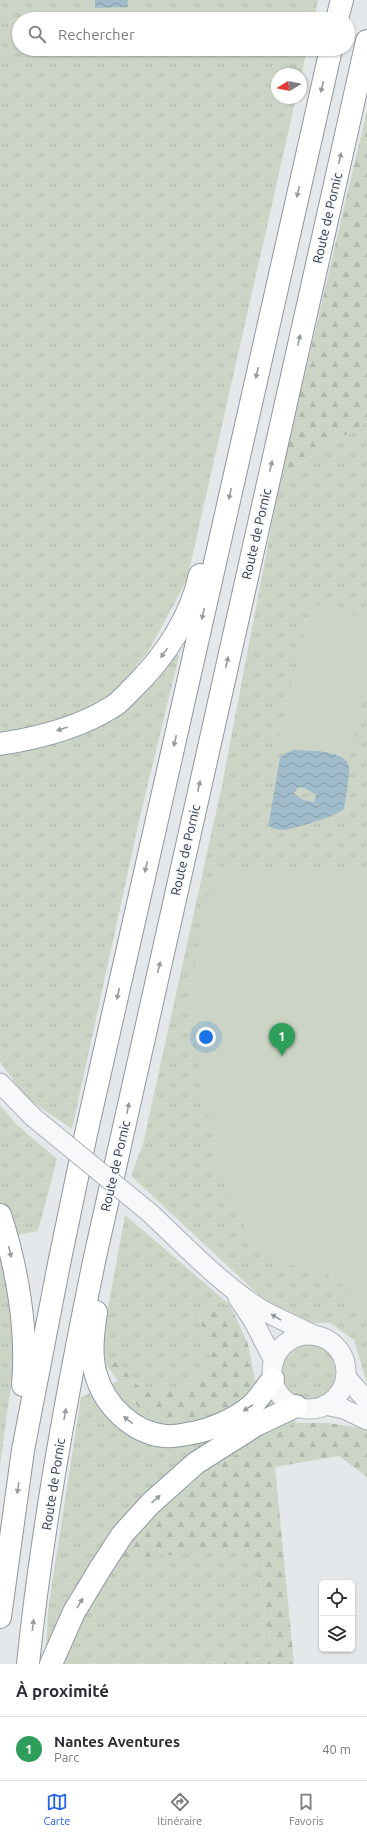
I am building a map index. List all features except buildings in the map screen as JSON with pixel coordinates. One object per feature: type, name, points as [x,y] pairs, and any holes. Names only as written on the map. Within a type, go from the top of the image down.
[{"type":"highway","points":[[339,12],[342,0]]},
{"type":"highway","name":"Route de Pornic","points":[[28,1664],[40,1566],[57,1457],[85,1304],[158,971],[367,41]]},
{"type":"highway","points":[[0,1617],[23,1450],[58,1264],[329,56]]},
{"type":"highway","points":[[0,744],[34,739],[80,723],[114,707],[151,670],[169,645],[181,623],[198,582],[206,548],[224,521]]},
{"type":"highway","points":[[108,1201],[110,1234],[101,1277],[94,1323],[93,1355],[96,1375],[103,1392],[112,1406],[139,1428],[161,1435],[177,1436],[203,1431],[221,1424],[252,1405],[273,1370]]},
{"type":"highway","points":[[0,1214],[15,1275],[24,1340],[24,1373],[18,1418],[23,1450]]},
{"type":"highway","points":[[51,1664],[74,1612],[100,1569],[122,1534],[150,1504],[196,1463],[256,1425],[296,1406]]},
{"type":"street","points":[[0,1083],[33,1117],[150,1213],[231,1287],[259,1308],[311,1334],[321,1336],[338,1348],[346,1367],[346,1377],[337,1397],[325,1405],[308,1409],[296,1406],[281,1396],[273,1370],[253,1320],[231,1287]]},
{"type":"street","points":[[273,1370],[284,1344],[297,1337],[311,1334]]},
{"type":"street","points":[[346,1377],[367,1402]]},
{"type":"street","points":[[325,1405],[344,1409],[367,1420]]},
{"type":"green space","points":[[0,0],[318,0],[315,12],[12,12],[12,56],[306,56],[303,68],[271,68],[271,104],[295,104],[187,580],[148,652],[136,666],[157,680],[177,654],[179,656],[139,821],[72,1129],[25,1097],[0,1062]]},
{"type":"green space","points":[[367,111],[367,421],[281,476],[358,148]]},
{"type":"green space","points":[[367,421],[367,1383],[354,1340],[330,1323],[290,1324],[131,1176],[143,1144],[222,785],[281,476]]},
{"type":"green space","points":[[311,603],[367,618],[367,685],[349,756],[344,758],[336,754],[294,750],[278,740]]},
{"type":"green space","points":[[214,866],[367,873],[367,1315],[336,1278],[284,1263],[245,1230],[220,1172],[187,1008]]},
{"type":"green space","points":[[0,1105],[17,1125],[57,1159],[38,1231],[0,1238]]},
{"type":"green space","points":[[125,1215],[230,1305],[198,1312],[211,1360],[197,1381],[189,1387],[181,1390],[162,1390],[138,1386],[117,1361],[106,1365],[103,1335]]},
{"type":"green space","points":[[0,1247],[13,1325],[14,1365],[0,1465]]},
{"type":"green space","points":[[230,1305],[248,1344],[255,1380],[232,1408],[191,1418],[157,1419],[138,1407],[106,1365],[117,1361],[138,1386],[162,1390],[181,1390],[189,1387],[197,1381],[211,1360],[198,1312]]},
{"type":"green space","points":[[302,1344],[314,1344],[324,1348],[332,1356],[336,1366],[336,1378],[332,1388],[324,1396],[314,1400],[302,1400],[292,1396],[284,1388],[280,1378],[280,1366],[284,1356],[292,1348]]},
{"type":"green space","points":[[255,1380],[275,1404],[297,1423],[223,1462],[152,1512],[122,1558],[254,1547],[273,1657],[198,1664],[45,1664],[48,1610],[81,1397],[118,1381],[138,1407],[232,1408]]},
{"type":"green space","points":[[297,1423],[328,1423],[367,1429],[367,1477],[339,1456],[275,1467],[294,1664],[198,1664],[273,1657],[254,1548],[121,1559],[152,1512],[223,1462]]},
{"type":"water","points":[[95,0],[128,0],[127,7],[95,8]]},
{"type":"water","points":[[294,750],[317,751],[335,754],[342,757],[347,762],[349,768],[344,809],[325,818],[290,829],[280,830],[269,826],[280,758],[284,754]],"holes":[[[299,787],[305,788],[316,795],[314,802],[301,798],[294,793]]]},
{"type":"place","name":"Nantes Aventures","points":[[282,1056]]}]
